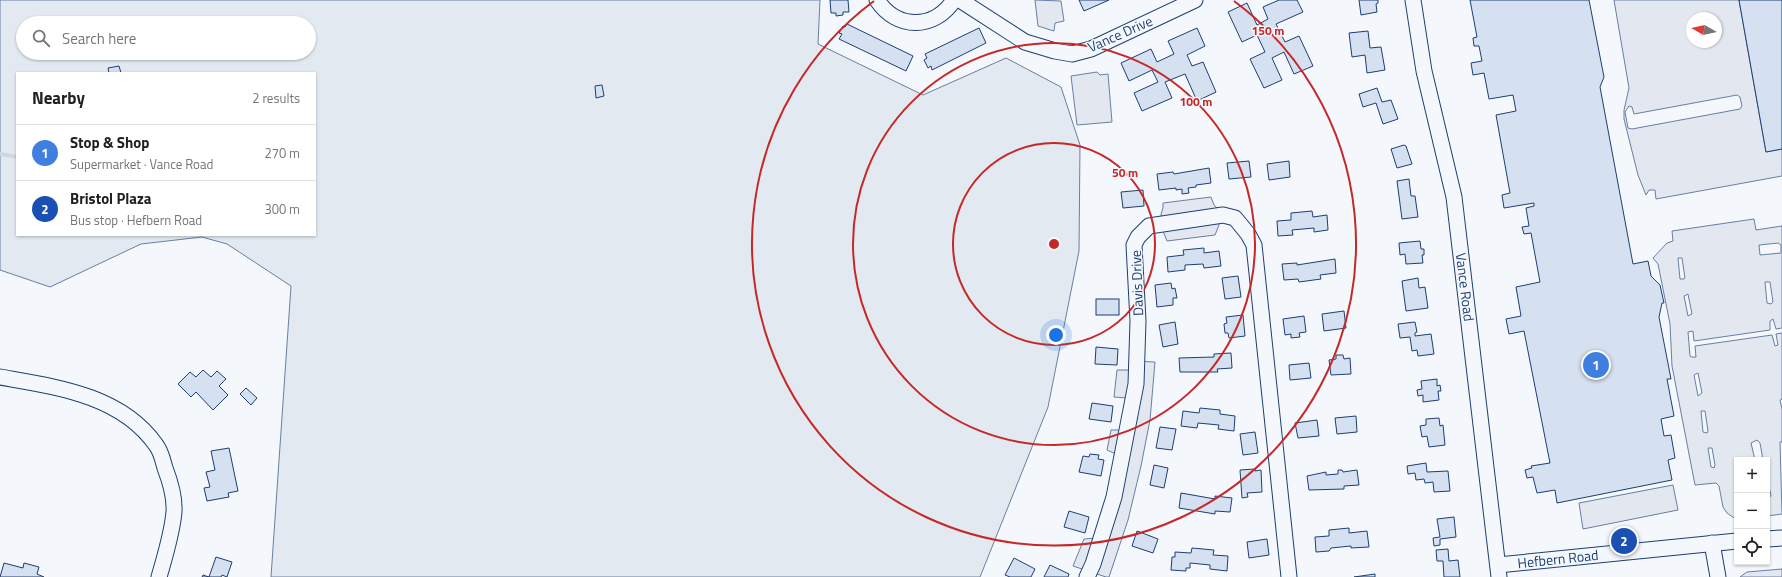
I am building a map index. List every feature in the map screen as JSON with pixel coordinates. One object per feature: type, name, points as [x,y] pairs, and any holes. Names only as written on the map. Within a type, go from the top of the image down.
[{"type":"street","points":[[877,0],[886,12],[898,20],[912,23],[926,22],[938,17],[954,0]]},
{"type":"street","name":"Vance Drive","points":[[960,0],[1025,42],[1055,51],[1072,54],[1091,49],[1195,0]]},
{"type":"street","name":"Vance Road","points":[[1413,0],[1424,71],[1454,197],[1498,571]]},
{"type":"street","name":"Davis Drive","points":[[1087,577],[1093,564],[1114,497],[1136,384],[1138,321],[1134,245],[1138,237],[1149,226],[1223,214],[1235,218],[1248,234],[1254,245],[1289,577]]},
{"type":"street","points":[[0,377],[65,389],[114,407],[142,428],[157,446],[171,482],[174,511],[167,550],[159,577]]},
{"type":"street","points":[[1770,539],[1782,538]]},
{"type":"street","name":"Hefbern Road","points":[[1498,571],[1712,542],[1734,541]]},
{"type":"street","points":[[1712,542],[1718,577]]},
{"type":"shaded area","points":[[0,0],[820,0],[818,44],[923,95],[1006,58],[1061,87],[1080,145],[1079,251],[1048,407],[980,577],[271,577],[291,286],[227,244],[202,237],[141,244],[50,287],[0,270]]},
{"type":"shaded area","points":[[1035,0],[1061,1],[1064,21],[1055,23],[1054,31],[1038,26]]},
{"type":"shaded area","points":[[1614,0],[1739,0],[1766,152],[1782,149],[1782,176],[1656,199],[1655,190],[1649,190],[1646,195],[1638,175],[1624,119],[1624,110],[1629,88]],"holes":[[[1737,95],[1740,97],[1742,106],[1740,109],[1632,129],[1628,128],[1625,112],[1629,106],[1632,107],[1634,114]]]},
{"type":"shaded area","points":[[1097,72],[1100,75],[1108,74],[1112,122],[1077,125],[1071,76]]},
{"type":"shaded area","points":[[1211,197],[1217,208],[1219,225],[1215,235],[1167,241],[1163,231],[1161,214],[1163,203]]},
{"type":"shaded area","points":[[1754,219],[1756,230],[1782,226],[1782,328],[1776,329],[1773,319],[1770,321],[1770,330],[1694,341],[1693,331],[1688,332],[1691,357],[1696,357],[1695,346],[1772,335],[1775,346],[1778,345],[1776,334],[1782,333],[1782,399],[1780,400],[1782,409],[1782,442],[1780,442],[1782,514],[1770,516],[1770,457],[1762,457],[1760,443],[1757,440],[1751,443],[1754,457],[1734,457],[1734,518],[1727,513],[1723,507],[1719,486],[1716,483],[1695,485],[1672,366],[1670,324],[1658,264],[1653,258],[1667,243],[1673,241],[1672,231]],"holes":[[[1778,243],[1781,245],[1781,253],[1760,255],[1759,245]],[[1678,258],[1682,258],[1685,278],[1680,279]],[[1765,282],[1770,282],[1773,302],[1771,304],[1767,303]],[[1688,294],[1692,314],[1688,316],[1684,296]],[[1698,373],[1702,393],[1698,396],[1694,375]],[[1701,411],[1705,411],[1708,431],[1707,433],[1703,432]],[[1708,448],[1712,448],[1715,465],[1714,468],[1711,467]]]},
{"type":"shaded area","points":[[1131,361],[1155,362],[1150,420],[1128,520],[1109,577],[1106,577],[1073,566],[1084,539],[1096,538],[1100,527],[1116,454],[1107,450],[1111,430],[1120,430],[1127,398],[1114,397],[1117,370],[1130,370]]},
{"type":"shaded area","points":[[1673,485],[1678,510],[1583,529],[1579,503]]},
{"type":"shaded area","points":[[1782,569],[1782,577],[1740,577],[1747,572]]},
{"type":"building","points":[[830,0],[848,0],[849,12],[843,12],[843,15],[836,16],[836,13],[831,13]]},
{"type":"building","points":[[1079,0],[1109,0],[1084,11]]},
{"type":"building","points":[[1279,0],[1297,0],[1303,12],[1276,24],[1285,42],[1299,36],[1313,66],[1294,74],[1284,52],[1272,58],[1282,80],[1264,88],[1250,59],[1265,52],[1257,35],[1242,42],[1228,12],[1247,3],[1257,25],[1268,19],[1263,7]]},
{"type":"building","points":[[1359,0],[1378,0],[1378,3],[1376,4],[1377,12],[1361,15]]},
{"type":"building","points":[[1470,0],[1589,0],[1604,77],[1600,87],[1633,264],[1648,261],[1651,276],[1660,285],[1664,303],[1662,303],[1659,317],[1671,379],[1667,379],[1674,416],[1661,419],[1664,436],[1671,435],[1675,458],[1668,460],[1672,480],[1557,503],[1555,490],[1537,493],[1533,477],[1527,478],[1525,470],[1532,468],[1531,466],[1550,463],[1524,331],[1509,334],[1506,319],[1521,316],[1516,287],[1540,282],[1531,233],[1524,234],[1522,227],[1529,226],[1526,208],[1534,206],[1534,203],[1504,208],[1502,195],[1510,193],[1496,115],[1516,111],[1513,95],[1489,99],[1484,73],[1473,75],[1471,63],[1482,61],[1479,46],[1474,46],[1473,38],[1477,37]]},
{"type":"building","points":[[1739,0],[1782,0],[1782,149],[1766,152]]},
{"type":"building","points":[[847,24],[913,56],[906,71],[839,39],[842,34],[839,33],[843,26],[845,27]]},
{"type":"building","points":[[979,28],[986,43],[932,70],[931,66],[928,68],[924,60],[927,58],[925,54]]},
{"type":"building","points":[[1197,28],[1205,46],[1187,55],[1192,66],[1203,62],[1216,92],[1197,101],[1185,74],[1165,82],[1172,98],[1142,111],[1134,93],[1158,82],[1152,70],[1129,81],[1121,63],[1151,49],[1157,62],[1174,54],[1168,41]]},
{"type":"building","points":[[1368,31],[1370,48],[1381,47],[1385,70],[1367,73],[1365,55],[1352,57],[1349,33]]},
{"type":"building","points":[[119,66],[121,72],[109,72],[108,68]]},
{"type":"building","points":[[602,85],[604,96],[596,98],[595,86]]},
{"type":"building","points":[[1377,88],[1382,102],[1391,100],[1398,119],[1383,124],[1376,103],[1363,107],[1359,94]]},
{"type":"building","points":[[1404,145],[1406,146],[1412,164],[1397,168],[1391,149]]},
{"type":"building","points":[[1249,161],[1251,177],[1229,179],[1227,163]]},
{"type":"building","points":[[1289,161],[1290,177],[1269,180],[1267,164]]},
{"type":"building","points":[[1209,168],[1211,183],[1196,185],[1196,187],[1188,188],[1189,193],[1182,194],[1182,189],[1176,190],[1176,188],[1159,190],[1157,174],[1173,172],[1174,174]]},
{"type":"building","points":[[1409,179],[1411,196],[1415,196],[1418,217],[1402,219],[1397,181]]},
{"type":"building","points":[[1143,190],[1144,206],[1123,208],[1121,192]]},
{"type":"building","points":[[1312,211],[1313,217],[1327,215],[1328,230],[1314,232],[1314,228],[1292,230],[1293,235],[1278,236],[1277,221],[1291,220],[1291,213]]},
{"type":"building","points":[[1420,241],[1421,249],[1424,249],[1424,255],[1422,255],[1423,263],[1406,264],[1405,254],[1400,255],[1399,243]]},
{"type":"building","points":[[1204,248],[1204,253],[1219,251],[1221,266],[1204,268],[1203,264],[1185,265],[1185,270],[1168,272],[1167,257],[1184,255],[1183,250]]},
{"type":"building","points":[[1335,259],[1336,273],[1320,275],[1321,279],[1299,282],[1298,279],[1284,280],[1282,264],[1297,263],[1297,265]]},
{"type":"building","points":[[1238,276],[1241,297],[1225,299],[1222,278]]},
{"type":"building","points":[[1418,278],[1419,288],[1425,287],[1428,308],[1406,311],[1402,281]]},
{"type":"building","points":[[1171,283],[1172,289],[1175,288],[1177,298],[1173,298],[1173,305],[1157,307],[1155,285]]},
{"type":"building","points":[[1096,299],[1119,299],[1119,315],[1096,315]]},
{"type":"building","points":[[1344,311],[1346,328],[1324,331],[1322,314]]},
{"type":"building","points":[[1243,315],[1245,336],[1229,338],[1228,333],[1225,333],[1224,324],[1227,323],[1226,317]]},
{"type":"building","points":[[1304,316],[1306,332],[1299,333],[1300,337],[1291,338],[1291,334],[1285,335],[1283,319]]},
{"type":"building","points":[[1175,322],[1178,344],[1163,347],[1159,325]]},
{"type":"building","points":[[1415,322],[1417,332],[1415,333],[1415,336],[1431,334],[1434,354],[1418,356],[1417,350],[1412,351],[1410,337],[1400,338],[1398,324]]},
{"type":"building","points":[[1096,347],[1118,349],[1117,365],[1095,364]]},
{"type":"building","points":[[1231,353],[1232,368],[1217,369],[1218,372],[1180,372],[1179,358],[1214,357],[1214,354]]},
{"type":"building","points":[[1336,355],[1343,355],[1344,359],[1350,358],[1351,374],[1331,375],[1329,360],[1336,359]]},
{"type":"building","points":[[1309,363],[1311,378],[1290,380],[1289,365]]},
{"type":"building","points":[[203,370],[211,377],[217,371],[226,379],[219,386],[228,395],[213,410],[196,392],[191,397],[178,384],[190,372],[196,377]]},
{"type":"building","points":[[1437,379],[1437,386],[1440,385],[1441,391],[1438,391],[1439,400],[1423,402],[1423,395],[1418,396],[1417,390],[1422,389],[1421,381]]},
{"type":"building","points":[[246,388],[257,398],[251,405],[240,394]]},
{"type":"building","points":[[1092,403],[1113,406],[1111,422],[1089,419]]},
{"type":"building","points":[[1200,408],[1220,410],[1220,414],[1235,416],[1234,431],[1218,429],[1219,425],[1198,423],[1197,428],[1181,426],[1183,411],[1199,413]]},
{"type":"building","points":[[1356,416],[1357,432],[1337,434],[1335,418]]},
{"type":"building","points":[[1439,418],[1440,426],[1443,425],[1445,445],[1429,447],[1427,436],[1422,437],[1420,426],[1426,425],[1426,419]]},
{"type":"building","points":[[1317,420],[1319,436],[1298,438],[1295,423]]},
{"type":"building","points":[[1160,427],[1176,429],[1172,450],[1156,448]]},
{"type":"building","points":[[1255,432],[1258,453],[1243,455],[1240,434]]},
{"type":"building","points":[[229,448],[238,491],[228,493],[229,497],[207,501],[204,488],[210,487],[206,472],[215,470],[211,451]]},
{"type":"building","points":[[1090,454],[1099,455],[1098,459],[1104,460],[1101,476],[1079,472],[1083,456],[1089,457]]},
{"type":"building","points":[[1426,463],[1427,472],[1448,471],[1450,491],[1434,492],[1433,482],[1425,483],[1424,479],[1416,480],[1415,473],[1408,474],[1407,466]]},
{"type":"building","points":[[1154,465],[1168,468],[1164,488],[1150,485]]},
{"type":"building","points":[[1255,469],[1255,471],[1261,470],[1262,492],[1247,493],[1248,497],[1242,498],[1240,470]]},
{"type":"building","points":[[1338,470],[1342,470],[1343,472],[1357,470],[1359,485],[1344,486],[1344,489],[1309,490],[1307,476],[1326,472],[1326,475],[1338,474]]},
{"type":"building","points":[[1181,493],[1215,499],[1215,496],[1232,498],[1230,512],[1215,511],[1215,514],[1179,508]]},
{"type":"building","points":[[1069,511],[1089,517],[1085,533],[1064,527]]},
{"type":"building","points":[[1454,517],[1456,537],[1440,539],[1440,545],[1434,546],[1433,538],[1440,537],[1437,519]]},
{"type":"building","points":[[1349,528],[1349,533],[1367,531],[1369,547],[1351,548],[1351,546],[1331,548],[1329,551],[1316,552],[1315,537],[1329,536],[1329,530]]},
{"type":"building","points":[[1137,531],[1158,539],[1153,553],[1132,546]]},
{"type":"building","points":[[1267,539],[1269,555],[1249,558],[1247,542]]},
{"type":"building","points":[[1192,548],[1214,550],[1213,555],[1228,556],[1227,571],[1210,569],[1210,565],[1190,563],[1190,568],[1186,568],[1186,571],[1171,570],[1172,557],[1175,557],[1175,552],[1191,553]]},
{"type":"building","points":[[1448,549],[1449,561],[1458,560],[1460,577],[1444,577],[1443,561],[1437,561],[1436,550]]},
{"type":"building","points":[[216,557],[232,562],[227,577],[222,575],[221,577],[209,577]]},
{"type":"building","points":[[1014,558],[1035,569],[1031,577],[1010,577],[1005,575]]},
{"type":"building","points":[[4,563],[23,568],[24,563],[39,567],[37,574],[44,577],[0,577]]},
{"type":"building","points":[[1050,565],[1069,574],[1068,577],[1044,577]]},
{"type":"building","points":[[1375,574],[1375,577],[1354,577]]},
{"type":"waterway","points":[[0,154],[16,157]]},
{"type":"place","name":"Stop & Shop","points":[[1596,365]]},
{"type":"place","name":"Bristol Plaza","points":[[1624,541]]}]
